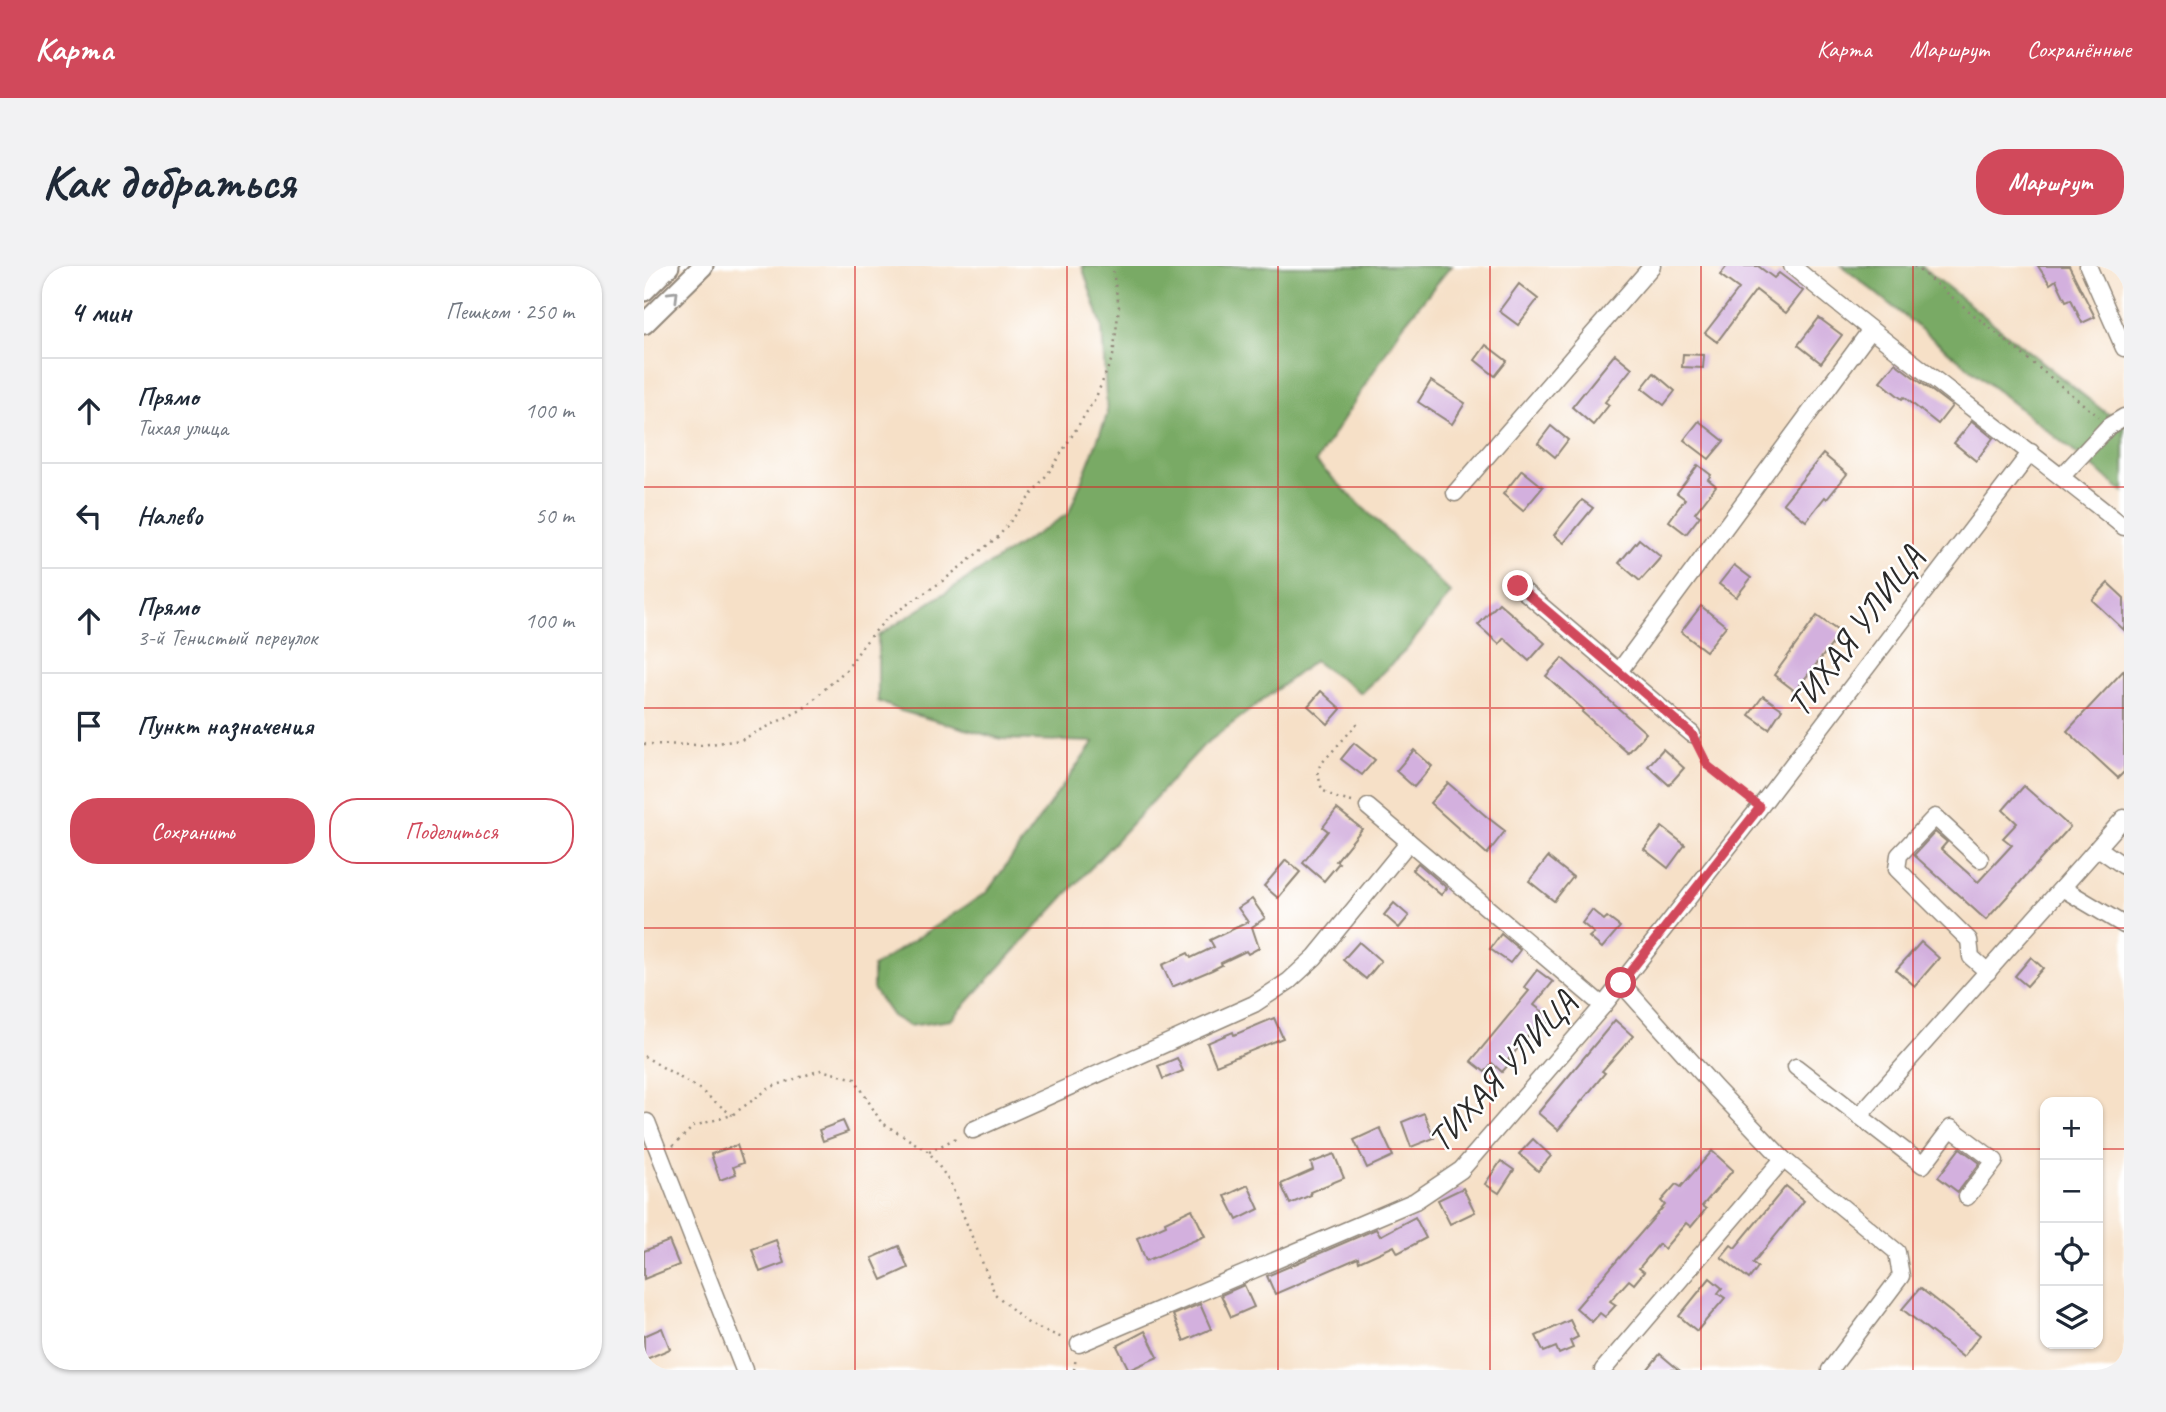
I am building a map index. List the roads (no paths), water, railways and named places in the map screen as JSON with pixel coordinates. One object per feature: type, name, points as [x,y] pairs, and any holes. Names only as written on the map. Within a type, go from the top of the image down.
[{"type":"main road","points":[[644,291],[669,266]]},
{"type":"main road","points":[[644,324],[703,266]]},
{"type":"street","points":[[1455,493],[1653,266]]},
{"type":"street","points":[[1792,266],[1870,331],[2031,452],[2124,527]]},
{"type":"street","points":[[2088,266],[2124,348]]},
{"type":"street","points":[[1620,670],[1870,331]]},
{"type":"street","points":[[2062,477],[2109,426],[2124,417]]},
{"type":"street","name":"ТИХАЯ УЛИЦА","points":[[1079,1344],[1415,1201],[1461,1170],[1603,1006],[1760,807],[2031,452]]},
{"type":"street","points":[[1518,586],[1620,670],[1692,734]]},
{"type":"street","points":[[1368,807],[1603,1006]]},
{"type":"street","points":[[1980,859],[1935,817],[1899,855],[1898,869],[1969,940],[1971,957],[1988,972]]},
{"type":"street","points":[[1859,1116],[2124,818]]},
{"type":"street","points":[[973,1130],[1254,1004],[1289,981],[1315,957],[1409,842]]},
{"type":"street","points":[[2098,848],[2124,866]]},
{"type":"street","points":[[2062,888],[2124,925]]},
{"type":"street","points":[[1621,983],[1783,1159],[1897,1252],[1901,1276],[1830,1370]]},
{"type":"street","points":[[1796,1068],[1923,1165],[1951,1128],[1995,1161],[1967,1197]]},
{"type":"street","points":[[646,1122],[744,1370]]},
{"type":"street","points":[[1603,1370],[1783,1159]]}]
